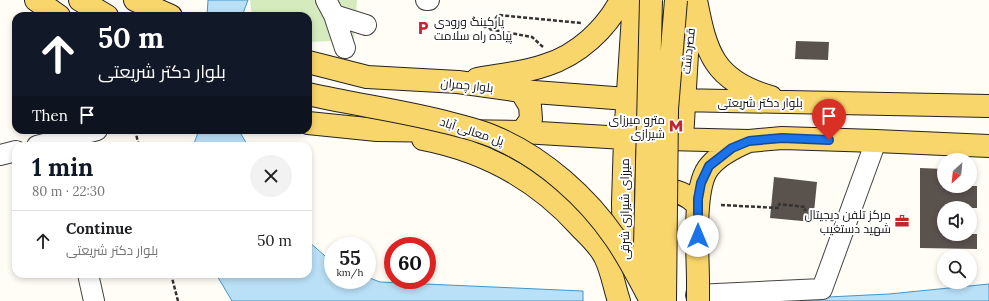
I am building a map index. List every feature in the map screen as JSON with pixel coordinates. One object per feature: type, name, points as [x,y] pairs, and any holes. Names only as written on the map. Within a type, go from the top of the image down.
[{"type":"main road","points":[[36,0],[53,12]]},
{"type":"main road","points":[[80,0],[100,12]]},
{"type":"main road","points":[[135,0],[162,12]]},
{"type":"main road","points":[[458,82],[547,65],[575,51],[596,36],[612,17],[621,0]]},
{"type":"main road","points":[[627,99],[634,0]]},
{"type":"main road","points":[[644,0],[640,56],[643,64],[657,66],[665,65],[683,58],[687,54]]},
{"type":"main road","points":[[625,297],[644,247],[651,0]]},
{"type":"main road","points":[[664,301],[667,109],[676,0]]},
{"type":"main road","points":[[694,0],[707,48],[721,70],[751,91],[785,101]]},
{"type":"main road","name":"قصردشت","points":[[682,139],[687,54],[694,0]]},
{"type":"main road","name":"بلوار چمران","points":[[312,63],[367,77],[458,82],[521,91],[627,99]]},
{"type":"main road","points":[[521,91],[530,106],[531,119],[522,132]]},
{"type":"main road","name":"پل معالی آباد","points":[[312,95],[427,117],[475,130],[498,138],[531,155],[572,190],[594,212],[614,238],[652,301]]},
{"type":"main road","name":"بلوار دکتر شریعتی","points":[[627,99],[989,106]]},
{"type":"main road","name":"میرزای شیرازی شرقی","points":[[625,297],[623,203],[627,99]]},
{"type":"main road","points":[[312,124],[377,130],[522,132],[625,138],[749,141],[782,138],[989,146]]},
{"type":"main road","points":[[377,130],[441,142],[502,164],[529,181],[555,201],[596,244],[605,256],[613,276],[625,297]]},
{"type":"main road","points":[[697,292],[698,205],[701,183],[709,166],[732,148],[749,141]]},
{"type":"main road","points":[[623,203],[647,191],[671,190],[692,199],[698,205]]},
{"type":"street","points":[[330,8],[366,25]]},
{"type":"street","points":[[330,8],[346,48]]},
{"type":"street","points":[[52,142],[82,134]]},
{"type":"street","points":[[697,292],[822,289],[876,141]]},
{"type":"street","points":[[0,155],[12,152]]},
{"type":"street","points":[[89,278],[94,301]]},
{"type":"path","points":[[543,47],[532,37],[488,29],[498,15],[583,23]]},
{"type":"path","points":[[722,205],[779,208],[779,204],[805,208],[805,211]]},
{"type":"path","points":[[172,278],[178,301]]},
{"type":"green space","points":[[250,0],[357,0],[354,40],[312,42],[312,12],[252,12]]},
{"type":"water","points":[[208,0],[248,0],[244,12],[207,12]]},
{"type":"water","points":[[198,134],[241,134],[246,142],[194,142]]},
{"type":"water","points":[[312,245],[324,255],[324,289],[376,289],[376,280],[384,282],[384,289],[436,289],[436,284],[583,291],[583,301],[232,301],[218,278],[312,278]]},
{"type":"water","points":[[989,284],[989,301],[746,301],[889,294],[939,289],[977,289],[977,285]]},
{"type":"building","points":[[796,41],[829,42],[828,60],[795,59]]},
{"type":"building","points":[[920,168],[937,169],[937,193],[977,193],[977,201],[937,201],[937,241],[977,241],[977,249],[920,248]]},
{"type":"building","points":[[774,177],[817,182],[813,222],[770,218]]},
{"type":"place","name":"پارکینگ ورودی پیاده راه سلامت","points":[[423,28]]},
{"type":"place","name":"مترو میرزای شیرازی","points":[[676,126]]},
{"type":"place","name":"مرکز تلفن دیجیتال شهید دستغیب","points":[[902,221]]},
{"type":"route","points":[[698,236],[698,199],[701,183],[709,166],[732,148],[749,141],[782,138],[829,140]]}]
